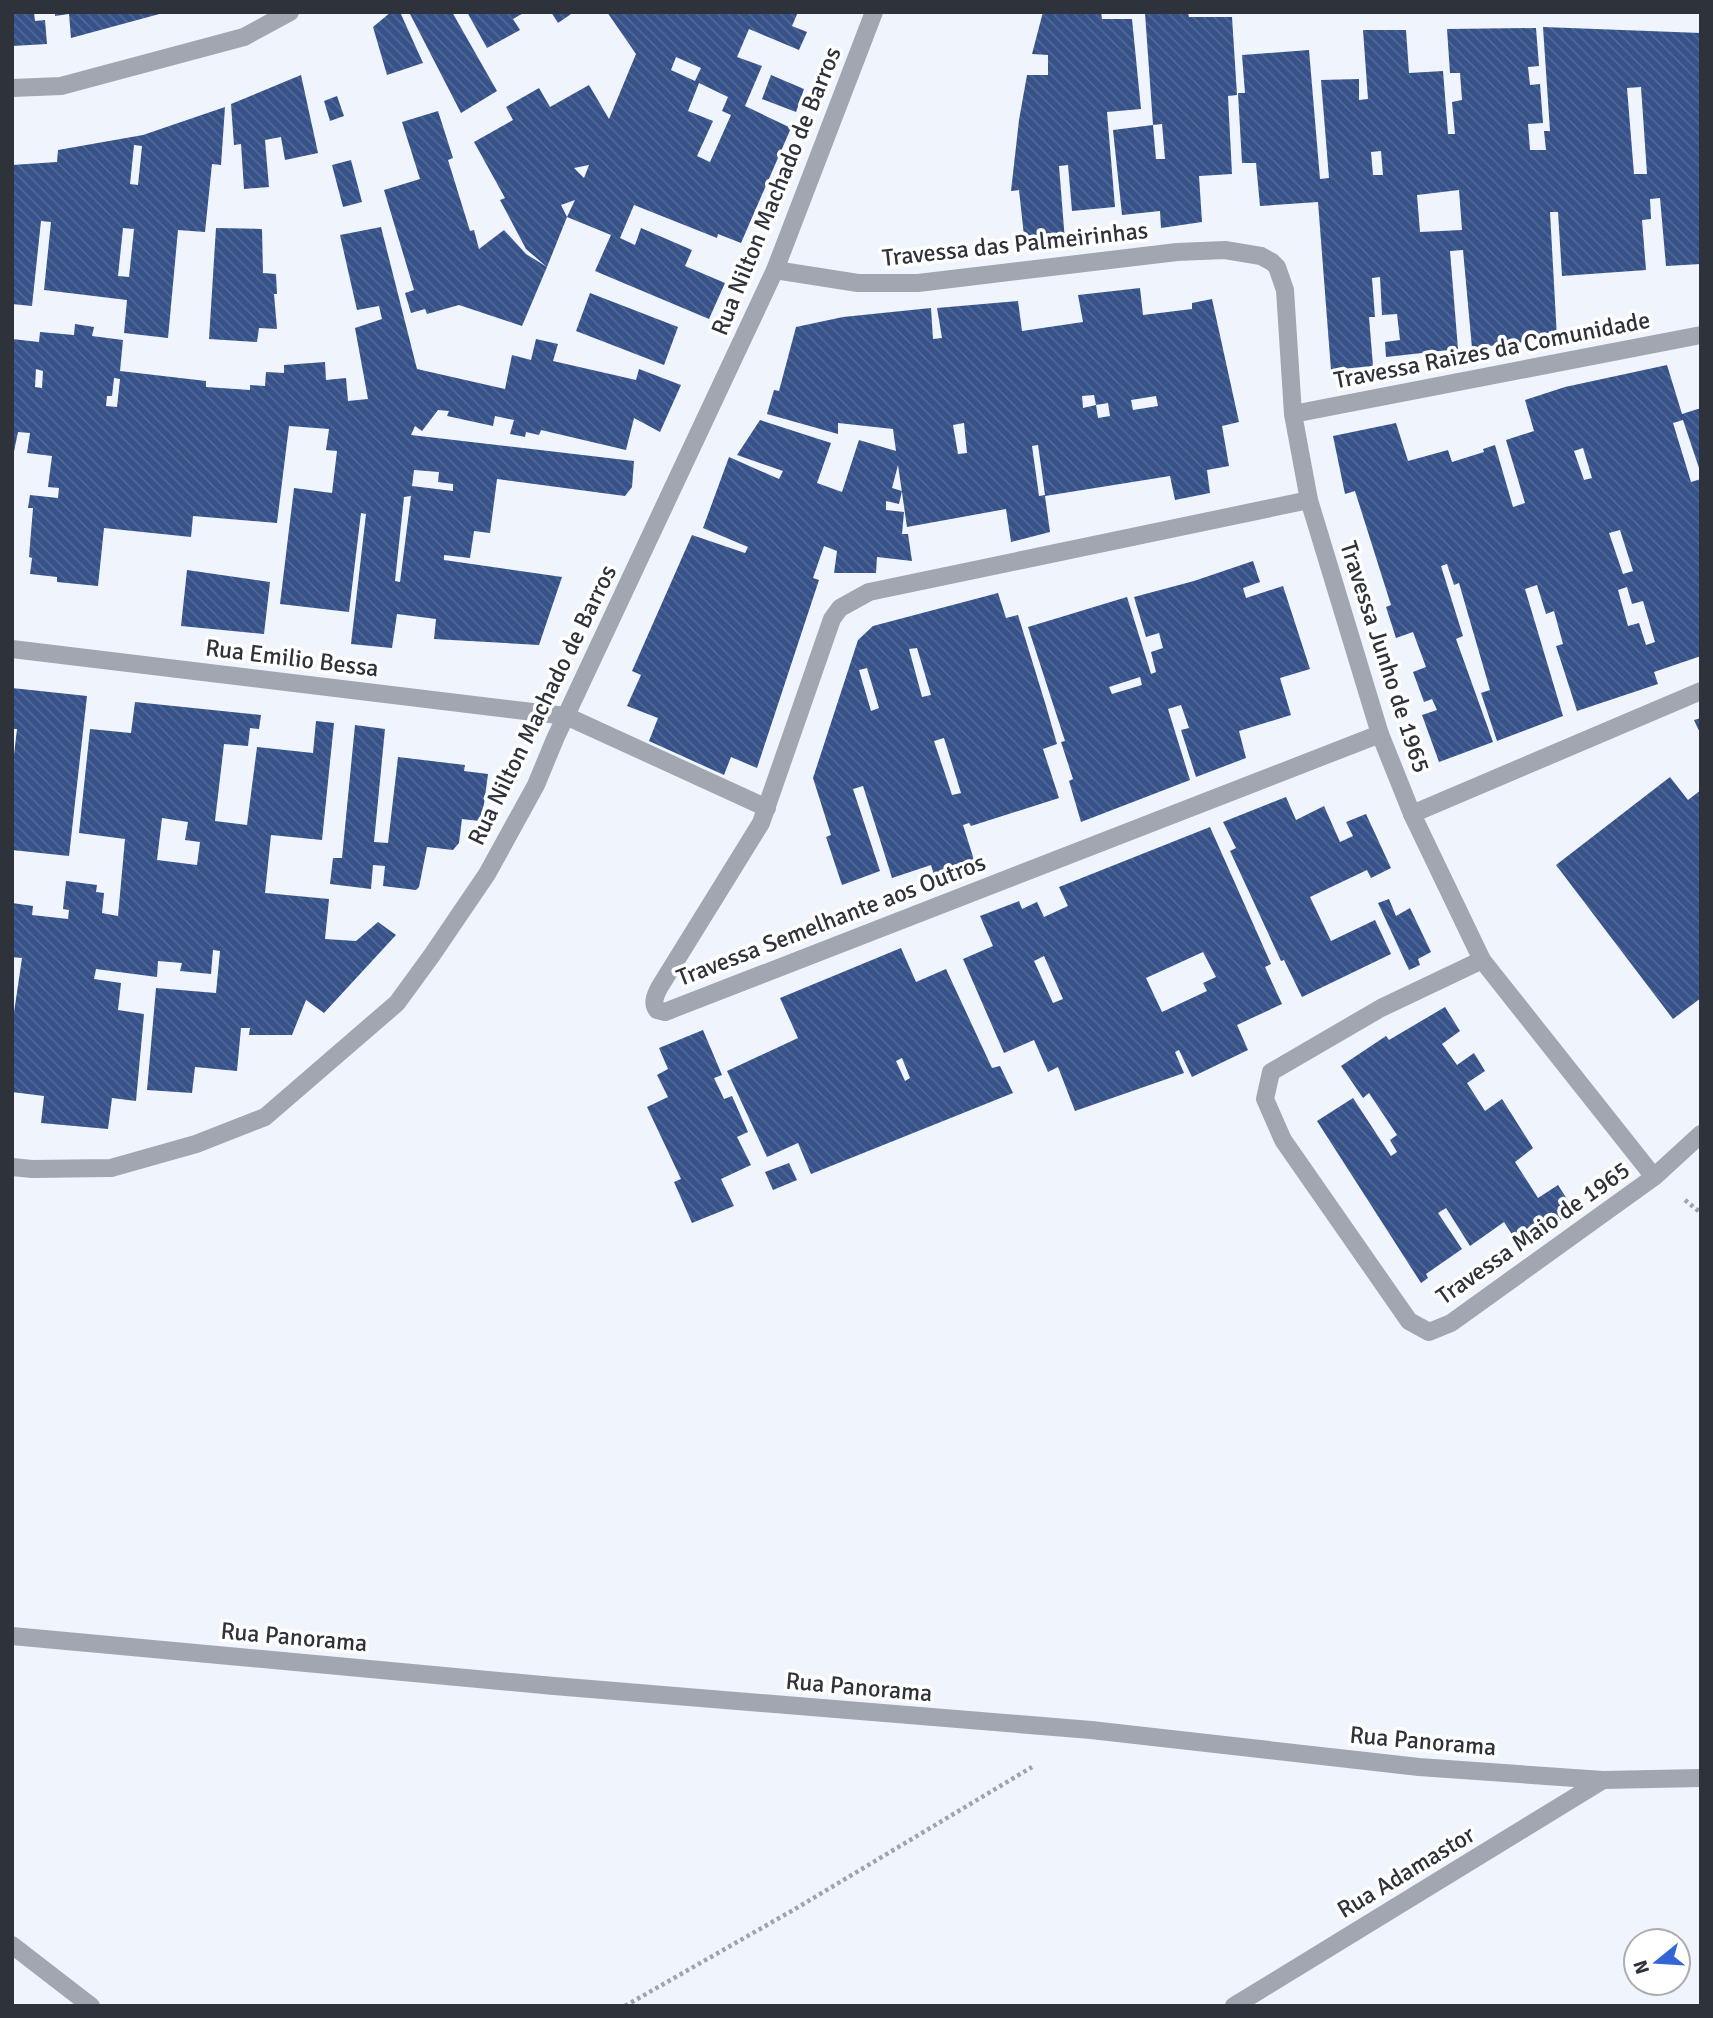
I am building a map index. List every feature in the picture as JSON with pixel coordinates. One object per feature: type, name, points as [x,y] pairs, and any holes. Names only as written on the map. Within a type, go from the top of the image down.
[{"type":"street","points":[[12,88],[61,86],[244,37],[290,12]]},
{"type":"street","name":"Rua Nilton Machado de Barros","points":[[12,1167],[111,1168],[196,1144],[265,1116],[397,1003],[487,874],[536,785],[775,270],[874,12]]},
{"type":"street","name":"Travessa das Palmeirinhas","points":[[775,270],[858,283],[918,283],[1177,252],[1225,250],[1261,256]]},
{"type":"street","name":"Travessa Junho de 1965","points":[[1261,256],[1277,267],[1285,289],[1293,414],[1308,500],[1380,734],[1412,814],[1482,960],[1654,1177]]},
{"type":"street","name":"Travessa Raizes da Comunidade","points":[[1293,414],[1701,335]]},
{"type":"street","name":"Travessa Semelhante aos Outros","points":[[1308,500],[869,592],[840,608],[832,619],[761,823],[655,995],[657,1010],[665,1012],[1380,734]]},
{"type":"street","name":"Rua Emilio Bessa","points":[[12,649],[566,716],[766,808]]},
{"type":"street","points":[[1412,814],[1701,691]]},
{"type":"street","name":"Travessa Maio de 1965","points":[[1482,960],[1381,1008],[1271,1072],[1267,1085],[1265,1099],[1283,1140],[1409,1321],[1429,1332],[1451,1322],[1654,1177],[1701,1133]]},
{"type":"street","name":"Rua Panorama","points":[[12,1636],[568,1687],[1091,1730],[1419,1767],[1604,1780],[1701,1778]]},
{"type":"street","name":"Rua Adamastor","points":[[1234,2006],[1604,1780]]},
{"type":"street","points":[[12,1945],[91,2006]]},
{"type":"path","points":[[625,2006],[818,1895],[1035,1765]]},
{"type":"building","points":[[12,12],[34,12],[35,21],[45,20],[47,44],[12,46]]},
{"type":"building","points":[[55,12],[163,13],[71,38],[69,14],[55,16]]},
{"type":"building","points":[[391,12],[400,12],[423,63],[387,75],[373,27]]},
{"type":"building","points":[[409,12],[452,12],[497,91],[461,113]]},
{"type":"building","points":[[467,12],[525,12],[513,19],[520,30],[487,48]]},
{"type":"building","points":[[551,12],[574,12],[558,23]]},
{"type":"building","points":[[607,12],[798,12],[792,26],[807,32],[799,50],[749,29],[737,57],[762,66],[745,106],[791,128],[741,243],[718,234],[717,238],[634,205],[620,238],[635,245],[641,228],[692,250],[685,266],[725,283],[709,319],[595,271],[611,235],[567,217],[547,267],[526,249],[500,200],[505,198],[474,142],[513,120],[506,107],[539,88],[550,107],[589,85],[609,119],[636,54]],"holes":[[[676,57],[701,68],[695,81],[671,70]],[[699,83],[728,97],[722,111],[731,115],[710,162],[697,156],[713,121],[688,111]],[[589,165],[584,178],[574,168]],[[575,200],[567,217],[561,205]]]},
{"type":"building","points":[[1043,12],[1101,12],[1102,19],[1132,19],[1141,109],[1107,112],[1115,207],[1072,211],[1068,165],[1059,166],[1065,241],[1025,245],[1019,190],[1011,191],[1027,75],[1048,75],[1048,55],[1032,54]]},
{"type":"building","points":[[1145,13],[1232,17],[1237,95],[1228,96],[1232,174],[1199,176],[1202,222],[1161,228],[1160,211],[1122,215],[1113,130],[1153,125]],"holes":[[[1162,124],[1165,159],[1156,159],[1153,125]]]},
{"type":"building","points":[[1543,27],[1701,33],[1701,264],[1666,266],[1660,198],[1650,199],[1651,219],[1642,220],[1646,270],[1562,276],[1558,212],[1550,212],[1557,338],[1472,348],[1463,250],[1450,251],[1458,349],[1386,357],[1385,342],[1400,340],[1397,314],[1382,315],[1380,277],[1372,278],[1375,317],[1369,317],[1373,366],[1331,370],[1318,202],[1260,206],[1256,163],[1242,163],[1238,93],[1245,93],[1242,55],[1309,50],[1320,179],[1329,178],[1321,80],[1359,79],[1359,100],[1368,99],[1363,30],[1406,30],[1409,73],[1443,71],[1448,134],[1455,134],[1452,102],[1462,100],[1460,73],[1450,73],[1447,29],[1536,28],[1539,66],[1528,67],[1530,85],[1540,84],[1543,123],[1528,124],[1530,150],[1546,150],[1544,131],[1550,131]],"holes":[[[1641,87],[1647,174],[1634,174],[1627,88]],[[1381,151],[1383,175],[1373,175],[1371,152]],[[1459,190],[1462,230],[1420,232],[1417,195]]]},
{"type":"building","points":[[301,75],[318,153],[285,160],[281,137],[265,140],[269,187],[244,189],[241,144],[234,145],[231,104]]},
{"type":"building","points":[[771,75],[804,89],[796,112],[762,99]]},
{"type":"building","points":[[337,96],[344,116],[330,121],[324,101]]},
{"type":"building","points":[[225,107],[221,165],[212,164],[205,232],[178,230],[168,338],[124,333],[127,300],[44,290],[51,222],[41,221],[32,306],[12,304],[12,165],[57,162],[58,150],[143,135]],"holes":[[[134,145],[142,146],[138,185],[130,184]],[[123,228],[134,229],[129,277],[118,276]]]},
{"type":"building","points":[[438,111],[453,158],[448,160],[470,231],[474,230],[479,249],[504,230],[526,254],[547,267],[522,326],[459,305],[427,314],[425,309],[411,313],[405,293],[414,290],[384,190],[420,179],[402,122]]},
{"type":"building","points":[[351,160],[362,202],[343,207],[332,165]]},
{"type":"building","points":[[381,227],[417,369],[505,389],[512,355],[531,360],[536,339],[558,344],[553,361],[636,380],[639,369],[681,385],[660,432],[634,418],[626,450],[541,430],[539,435],[526,432],[525,437],[510,434],[514,420],[495,416],[493,426],[447,416],[449,411],[438,410],[422,431],[415,426],[411,435],[634,461],[632,487],[625,496],[497,479],[490,533],[474,531],[470,558],[444,555],[444,560],[562,577],[539,645],[434,639],[436,619],[397,614],[392,648],[351,644],[366,514],[361,513],[349,612],[280,604],[294,488],[332,493],[337,451],[326,450],[329,429],[289,426],[277,523],[193,516],[191,537],[104,528],[98,586],[57,582],[57,577],[30,574],[33,508],[28,508],[30,495],[58,498],[59,488],[48,487],[52,456],[27,453],[30,433],[18,432],[12,461],[12,339],[39,342],[40,332],[74,335],[75,324],[94,327],[92,336],[123,340],[120,371],[206,381],[206,387],[250,390],[250,385],[265,386],[266,372],[284,373],[284,365],[325,362],[326,380],[346,378],[348,401],[368,399],[355,328],[382,319],[379,306],[357,310],[340,235]],"holes":[[[36,369],[43,371],[42,388],[35,387]],[[114,378],[120,379],[117,407],[106,406],[107,396],[112,396]],[[414,470],[439,472],[438,482],[453,484],[453,491],[412,486]],[[411,496],[400,582],[395,581],[404,497]]]},
{"type":"building","points":[[216,228],[262,229],[263,273],[276,274],[277,294],[274,294],[277,329],[259,328],[257,342],[209,339]]},
{"type":"building","points":[[1140,288],[1143,315],[1192,309],[1192,303],[1212,299],[1239,422],[1222,426],[1229,466],[1207,470],[1210,493],[1175,500],[1170,476],[1045,496],[1050,532],[1011,542],[1006,509],[907,527],[902,492],[899,504],[886,501],[886,510],[904,512],[902,534],[908,534],[912,561],[877,557],[876,573],[834,573],[837,551],[824,546],[813,578],[819,580],[757,768],[731,757],[724,775],[649,741],[658,718],[627,706],[641,675],[632,671],[692,535],[745,553],[748,547],[703,528],[729,457],[779,479],[783,471],[737,455],[760,420],[831,443],[817,483],[842,492],[859,440],[896,451],[893,429],[838,423],[838,434],[767,414],[774,390],[779,391],[796,327],[843,317],[931,308],[933,339],[942,338],[937,308],[1018,301],[1022,331],[1083,322],[1078,295]],"holes":[[[1094,395],[1096,405],[1083,408],[1082,396]],[[1156,396],[1158,406],[1133,410],[1131,400]],[[1108,403],[1110,416],[1098,418],[1096,405]],[[964,423],[967,453],[958,454],[953,425]],[[1038,445],[1045,495],[1039,496],[1032,446]],[[898,465],[902,491],[892,488]]]},
{"type":"building","points":[[590,293],[678,327],[664,365],[576,331]]},
{"type":"building","points":[[1667,365],[1682,414],[1701,408],[1701,474],[1683,420],[1673,423],[1691,482],[1701,479],[1701,656],[1654,672],[1658,684],[1577,711],[1556,646],[1563,644],[1554,611],[1546,614],[1537,585],[1525,589],[1563,716],[1497,741],[1481,693],[1490,690],[1459,583],[1454,585],[1447,564],[1441,566],[1463,636],[1456,639],[1493,742],[1439,762],[1422,715],[1437,710],[1432,699],[1424,702],[1413,672],[1426,667],[1413,632],[1396,638],[1386,607],[1391,605],[1355,491],[1345,494],[1333,436],[1396,423],[1408,461],[1448,450],[1452,462],[1484,452],[1483,449],[1495,445],[1513,507],[1525,503],[1506,440],[1534,431],[1525,400],[1565,387]],"holes":[[[1583,448],[1592,478],[1584,480],[1574,451]],[[1620,530],[1633,571],[1623,574],[1609,533]],[[1627,587],[1632,604],[1643,601],[1655,642],[1646,645],[1639,623],[1628,626],[1618,590]]]},
{"type":"building","points":[[1253,561],[1260,582],[1243,588],[1246,598],[1283,586],[1310,669],[1280,678],[1291,715],[1239,731],[1246,758],[1196,777],[1181,730],[1189,728],[1181,705],[1168,709],[1190,780],[1081,822],[1069,781],[1073,779],[1061,742],[1065,741],[1028,627],[1127,597],[1151,674],[1156,672],[1151,652],[1163,648],[1159,633],[1146,637],[1134,597]],"holes":[[[1140,677],[1142,685],[1112,694],[1109,687]]]},
{"type":"building","points":[[187,570],[270,582],[264,634],[181,626]]},
{"type":"building","points":[[998,593],[1006,618],[1018,615],[1046,706],[1057,744],[1043,749],[1059,798],[971,826],[969,823],[963,825],[974,860],[934,875],[931,865],[892,878],[863,786],[853,789],[880,871],[842,885],[826,837],[831,835],[813,778],[858,640],[873,626]],"holes":[[[917,648],[931,695],[922,697],[909,649]],[[867,668],[879,708],[871,711],[859,670]],[[944,738],[961,793],[952,795],[934,741]]]},
{"type":"building","points":[[12,688],[87,696],[69,856],[12,850],[12,772],[17,729],[12,729]]},
{"type":"building","points":[[135,702],[261,715],[259,729],[250,728],[248,746],[224,744],[215,821],[247,825],[257,747],[313,753],[316,721],[334,723],[322,840],[271,835],[265,893],[329,899],[325,939],[356,941],[378,922],[396,935],[324,1013],[306,1000],[292,1035],[249,1035],[250,1028],[241,1028],[237,1071],[195,1067],[192,1093],[147,1090],[156,988],[216,993],[220,951],[213,950],[211,974],[180,971],[182,963],[158,961],[157,977],[96,969],[94,979],[121,983],[118,1010],[144,1014],[136,1101],[112,1098],[108,1129],[41,1123],[44,1096],[12,1092],[12,1026],[22,958],[12,957],[12,903],[33,906],[32,915],[68,919],[69,910],[63,909],[66,881],[97,885],[96,892],[104,893],[102,913],[118,916],[125,839],[79,833],[90,729],[131,733]],"holes":[[[162,818],[188,822],[185,840],[200,842],[197,865],[157,860]]]},
{"type":"building","points":[[1701,718],[1701,735],[1694,720]]},
{"type":"building","points":[[355,725],[385,729],[374,842],[388,843],[398,757],[465,765],[464,771],[488,774],[479,821],[462,819],[459,843],[453,850],[427,847],[419,887],[416,890],[383,886],[385,866],[373,865],[371,889],[330,884],[333,858],[342,858]]},
{"type":"building","points":[[1670,777],[1688,800],[1701,790],[1701,998],[1673,1019],[1556,865]]},
{"type":"building","points":[[1286,797],[1296,820],[1324,806],[1340,842],[1353,836],[1346,822],[1366,814],[1391,868],[1371,878],[1367,870],[1310,897],[1331,941],[1375,920],[1391,954],[1302,997],[1284,960],[1281,961],[1230,851],[1236,848],[1223,822]]},
{"type":"building","points":[[1210,827],[1271,964],[1265,967],[1282,1004],[1237,1025],[1248,1050],[1192,1077],[1179,1050],[1175,1052],[1184,1073],[1075,1111],[1058,1067],[1048,1072],[1034,1040],[1004,1053],[963,959],[993,946],[980,916],[1019,901],[1022,909],[1037,902],[1044,917],[1068,906],[1059,887]],"holes":[[[1203,952],[1216,977],[1203,983],[1207,991],[1162,1012],[1146,978]],[[1044,956],[1063,999],[1053,1003],[1034,961]]]},
{"type":"building","points":[[1389,899],[1396,916],[1410,908],[1431,952],[1418,959],[1420,965],[1409,970],[1378,903]]},
{"type":"building","points":[[901,948],[916,982],[946,969],[992,1068],[1000,1066],[1013,1093],[811,1174],[798,1143],[767,1157],[727,1071],[798,1038],[780,998]],"holes":[[[902,1058],[910,1078],[905,1081],[896,1061]]]},
{"type":"building","points":[[1445,1007],[1460,1031],[1442,1044],[1457,1065],[1474,1053],[1485,1071],[1467,1083],[1485,1111],[1502,1099],[1533,1148],[1515,1162],[1538,1198],[1558,1185],[1574,1210],[1522,1250],[1504,1222],[1470,1246],[1446,1208],[1438,1213],[1462,1249],[1426,1274],[1428,1278],[1421,1283],[1317,1121],[1353,1098],[1391,1156],[1397,1152],[1390,1140],[1397,1135],[1369,1093],[1363,1098],[1341,1066],[1386,1036],[1389,1040]]},
{"type":"building","points":[[703,1030],[722,1075],[714,1078],[724,1099],[732,1096],[748,1132],[737,1137],[751,1165],[721,1179],[734,1206],[692,1223],[674,1182],[681,1179],[647,1107],[668,1097],[657,1075],[668,1069],[659,1048]]},
{"type":"building","points":[[789,1163],[797,1180],[773,1190],[765,1172]]}]
